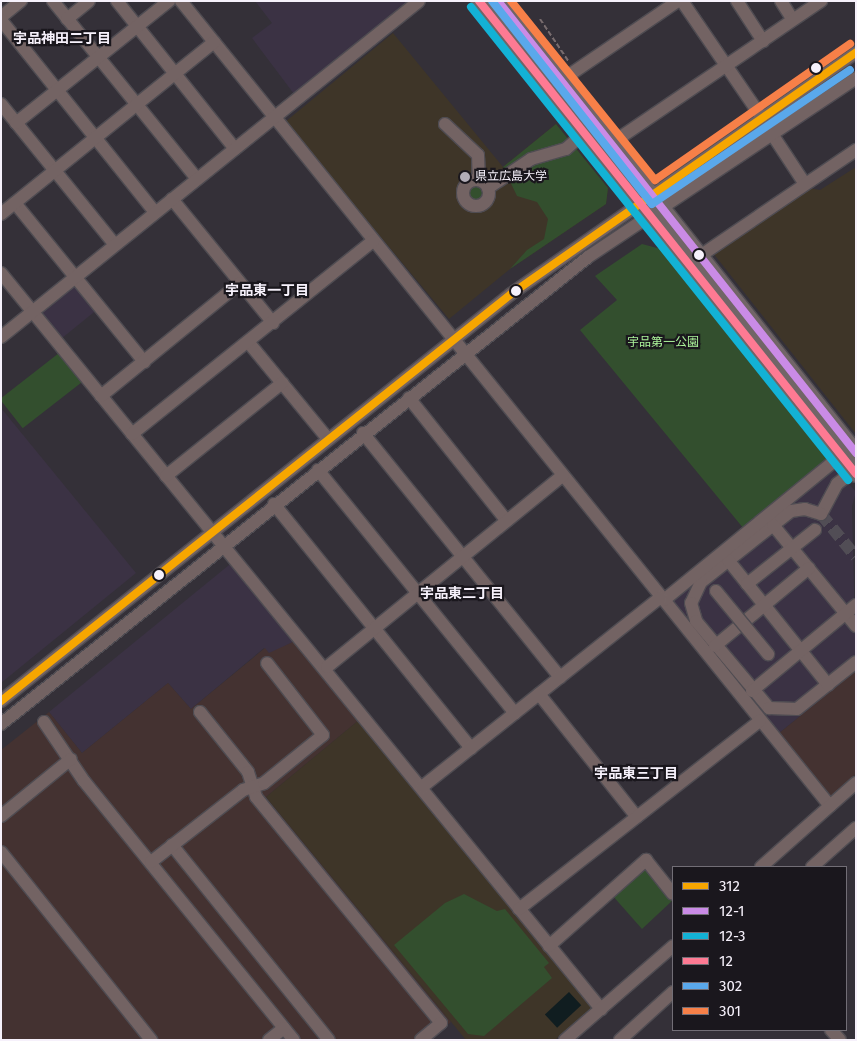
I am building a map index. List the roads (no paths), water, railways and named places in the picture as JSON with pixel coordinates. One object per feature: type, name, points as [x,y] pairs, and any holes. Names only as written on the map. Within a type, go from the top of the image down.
[{"type":"main road","points":[[479,1],[584,133],[646,198],[664,207],[851,450],[855,472]]},
{"type":"main road","points":[[498,1],[612,143],[646,198],[650,217],[851,450]]},
{"type":"street","points":[[21,1],[1,19],[154,212]]},
{"type":"street","points":[[53,1],[197,179]]},
{"type":"street","points":[[67,19],[89,1]]},
{"type":"street","points":[[117,1],[235,149]]},
{"type":"street","points":[[16,123],[138,28],[169,1]]},
{"type":"street","points":[[181,1],[830,806]]},
{"type":"street","points":[[1,337],[154,212],[379,39],[419,1]]},
{"type":"street","points":[[562,80],[680,1],[728,65],[760,115]]},
{"type":"street","points":[[737,1],[763,41]]},
{"type":"street","points":[[781,1],[793,20]]},
{"type":"street","points":[[612,143],[821,1]]},
{"type":"street","points":[[1,214],[214,42]]},
{"type":"street","points":[[1,701],[453,340],[760,115],[856,52]]},
{"type":"street","points":[[1,724],[363,433],[588,258],[856,78]]},
{"type":"street","points":[[1,104],[115,245]]},
{"type":"street","points":[[445,124],[478,155],[484,184],[524,163],[566,149],[584,133]]},
{"type":"street","points":[[772,134],[805,184]]},
{"type":"street","points":[[700,256],[856,150]]},
{"type":"street","points":[[172,199],[273,324]]},
{"type":"street","points":[[15,203],[144,362]]},
{"type":"street","points":[[132,434],[273,324],[373,241]]},
{"type":"street","points":[[1,273],[212,532],[327,667],[548,946],[601,1008]]},
{"type":"street","points":[[101,396],[240,283]]},
{"type":"street","points":[[249,343],[328,439]]},
{"type":"street","points":[[166,476],[282,383]]},
{"type":"street","points":[[409,398],[507,520]]},
{"type":"street","points":[[363,433],[560,678]]},
{"type":"street","points":[[422,787],[515,712],[851,450]]},
{"type":"street","points":[[318,470],[515,712]]},
{"type":"street","points":[[855,472],[837,484],[821,514],[797,509],[773,525],[706,578],[693,594],[692,614],[715,646],[752,691],[769,708],[786,712],[797,709],[856,662]]},
{"type":"street","points":[[327,667],[563,475]]},
{"type":"street","points":[[274,504],[471,748]]},
{"type":"street","points":[[773,525],[809,568],[851,609],[856,626]]},
{"type":"street","points":[[747,584],[815,530]]},
{"type":"street","points":[[728,560],[828,685]]},
{"type":"street","points":[[715,646],[809,568]]},
{"type":"street","points":[[706,578],[779,669]]},
{"type":"street","points":[[752,691],[851,609]]},
{"type":"street","points":[[150,862],[253,787],[264,784],[323,735],[267,663]]},
{"type":"street","points":[[539,694],[636,817]]},
{"type":"street","points":[[200,712],[248,772],[256,797],[441,1023],[420,1040]]},
{"type":"street","points":[[519,909],[760,721]]},
{"type":"street","points":[[44,722],[150,862],[294,1040]]},
{"type":"street","points":[[1,816],[71,759]]},
{"type":"street","points":[[762,866],[856,783]]},
{"type":"street","points":[[813,866],[856,828]]},
{"type":"street","points":[[172,845],[329,1040]]},
{"type":"street","points":[[1,852],[151,1040]]},
{"type":"street","points":[[548,946],[646,860],[672,893]]},
{"type":"street","points":[[565,1040],[672,947]]},
{"type":"street","points":[[620,1040],[672,993]]},
{"type":"street","points":[[269,1040],[284,1028]]},
{"type":"tunnel","points":[[821,514],[856,557]]},
{"type":"place","name":"県立広島大学","points":[[465,177]]},
{"type":"district","name":"宇品神田二丁目","points":[[62,39]]},
{"type":"district","name":"宇品東一丁目","points":[[267,291]]},
{"type":"district","name":"宇品東二丁目","points":[[462,594]]},
{"type":"district","name":"宇品東三丁目","points":[[636,774]]},
{"type":"park label","name":"宇品第一公園","points":[[663,343]]}]
